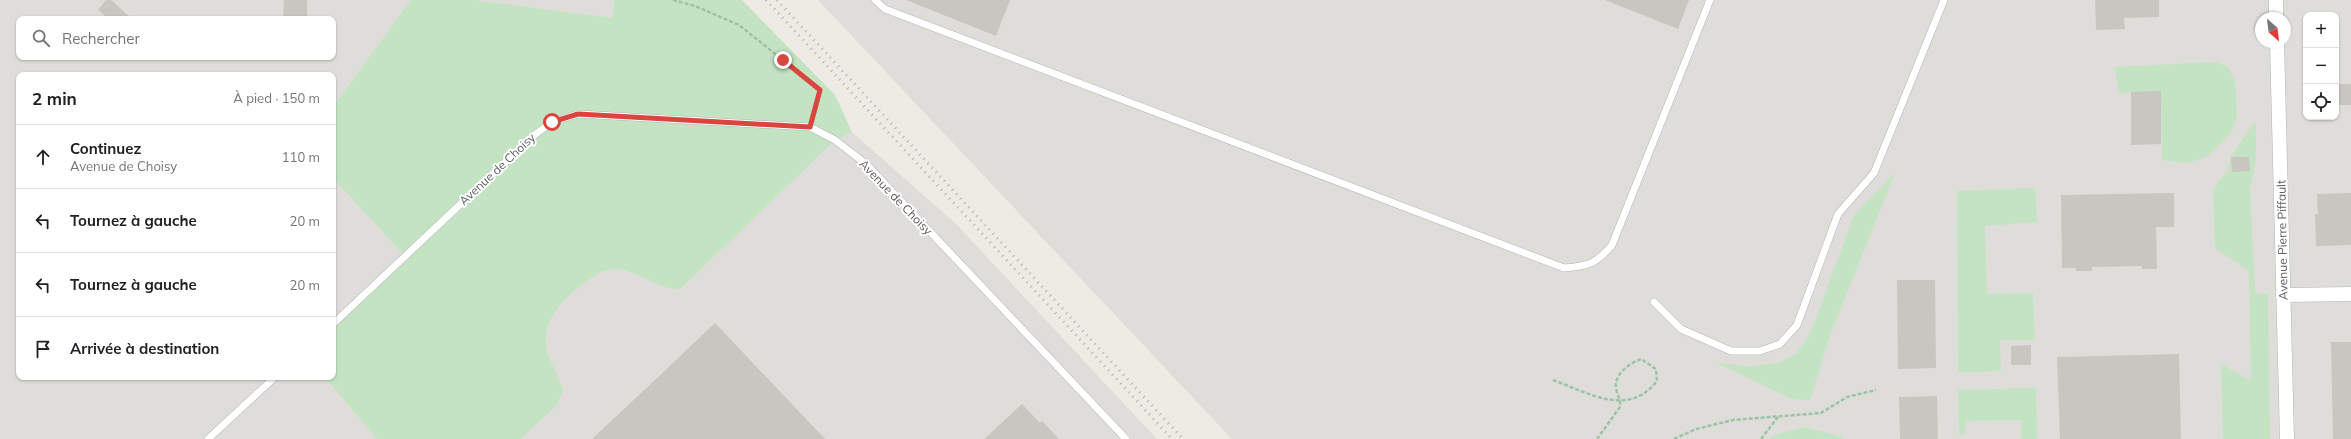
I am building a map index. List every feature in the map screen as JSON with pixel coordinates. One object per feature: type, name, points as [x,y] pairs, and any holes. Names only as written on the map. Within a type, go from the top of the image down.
[{"type":"street","points":[[2276,0],[2276,12]]},
{"type":"street","name":"Avenue Pierre Piffault","points":[[2277,48],[2286,439]]},
{"type":"street","points":[[2283,295],[2351,294]]},
{"type":"lane","points":[[875,0],[885,9],[1564,268],[1587,266],[1600,259],[1612,245],[1710,0]]},
{"type":"lane","points":[[1654,302],[1681,329],[1732,351],[1760,351],[1780,344],[1797,326],[1838,214],[1874,173],[1944,0]]},
{"type":"lane","name":"Avenue de Choisy","points":[[336,321],[532,136],[552,122],[578,114],[810,127],[835,140],[866,164],[1126,439]]},
{"type":"lane","points":[[208,439],[272,380]]},
{"type":"path","points":[[673,0],[695,6],[740,25],[820,90],[810,127]]},
{"type":"path","points":[[1553,380],[1610,401],[1621,400],[1635,400],[1649,392],[1657,381],[1656,369],[1642,359],[1630,364],[1620,374],[1616,387],[1621,400],[1616,413],[1597,439]]},
{"type":"path","points":[[1674,439],[1696,429],[1733,420],[1821,413],[1848,397],[1876,390]]},
{"type":"path","points":[[1761,439],[1779,417]]},
{"type":"shaded area","points":[[0,0],[614,0],[612,17],[852,132],[955,223],[1157,439],[0,439]]},
{"type":"shaded area","points":[[818,0],[2351,0],[2351,439],[1232,439]]},
{"type":"green space","points":[[411,0],[473,0],[612,18],[614,0],[742,0],[835,95],[852,132],[835,140],[680,289],[663,286],[631,272],[609,269],[591,278],[564,300],[553,316],[546,334],[548,354],[563,390],[557,405],[520,439],[377,439],[328,380],[336,380],[336,320],[405,256],[336,181],[336,103]]},
{"type":"green space","points":[[2216,62],[2228,67],[2235,82],[2237,115],[2232,132],[2206,157],[2188,163],[2162,160],[2161,92],[2119,93],[2115,67]]},
{"type":"green space","points":[[2256,123],[2256,160],[2250,187],[2255,293],[2268,294],[2270,439],[2223,439],[2221,364],[2251,381],[2249,271],[2215,248],[2213,192],[2218,181],[2228,171],[2231,157],[2252,125]]},
{"type":"green space","points":[[1895,173],[1831,333],[1810,400],[1792,399],[1715,362],[1749,367],[1780,362],[1797,353],[1811,332],[1854,215]]},
{"type":"green space","points":[[2035,188],[2037,222],[1985,226],[1987,294],[2033,293],[2035,340],[2000,340],[2001,371],[1958,372],[1957,191]]},
{"type":"green space","points":[[2036,388],[2037,439],[2021,439],[2021,420],[1965,421],[1966,434],[1959,434],[1958,390]]},
{"type":"green space","points":[[1804,427],[1842,437],[1843,439],[1770,439],[1772,436]]},
{"type":"building","points":[[106,0],[111,0],[129,16],[105,16],[98,10]]},
{"type":"building","points":[[284,0],[307,0],[307,16],[283,16]]},
{"type":"building","points":[[906,0],[1010,0],[996,36]]},
{"type":"building","points":[[1605,0],[1689,0],[1678,29]]},
{"type":"building","points":[[2095,0],[2159,0],[2159,17],[2124,18],[2125,29],[2096,30]]},
{"type":"building","points":[[2339,84],[2351,84],[2351,105],[2339,105]]},
{"type":"building","points":[[2161,91],[2161,144],[2131,145],[2131,92]]},
{"type":"building","points":[[2231,157],[2249,157],[2250,171],[2232,172]]},
{"type":"building","points":[[2174,193],[2174,227],[2156,227],[2157,269],[2142,269],[2142,266],[2092,267],[2092,271],[2076,271],[2076,268],[2062,268],[2061,195]]},
{"type":"building","points":[[2351,193],[2351,245],[2316,246],[2315,214],[2318,214],[2317,194]]},
{"type":"building","points":[[1897,280],[1935,280],[1936,368],[1898,369]]},
{"type":"building","points":[[715,323],[825,439],[592,439],[656,379]]},
{"type":"building","points":[[2331,342],[2351,342],[2351,439],[2333,439]]},
{"type":"building","points":[[2031,345],[2031,365],[2011,365],[2011,346]]},
{"type":"building","points":[[2179,354],[2181,439],[2060,439],[2057,357]]},
{"type":"building","points":[[1937,396],[1938,439],[1900,439],[1899,397]]},
{"type":"building","points":[[1022,404],[1040,423],[1042,421],[1059,439],[984,439]]},
{"type":"railway","points":[[766,0],[1172,439]]},
{"type":"railway","points":[[777,0],[1183,439]]},
{"type":"route","points":[[552,122],[578,114],[810,127],[820,90],[783,60]]}]
